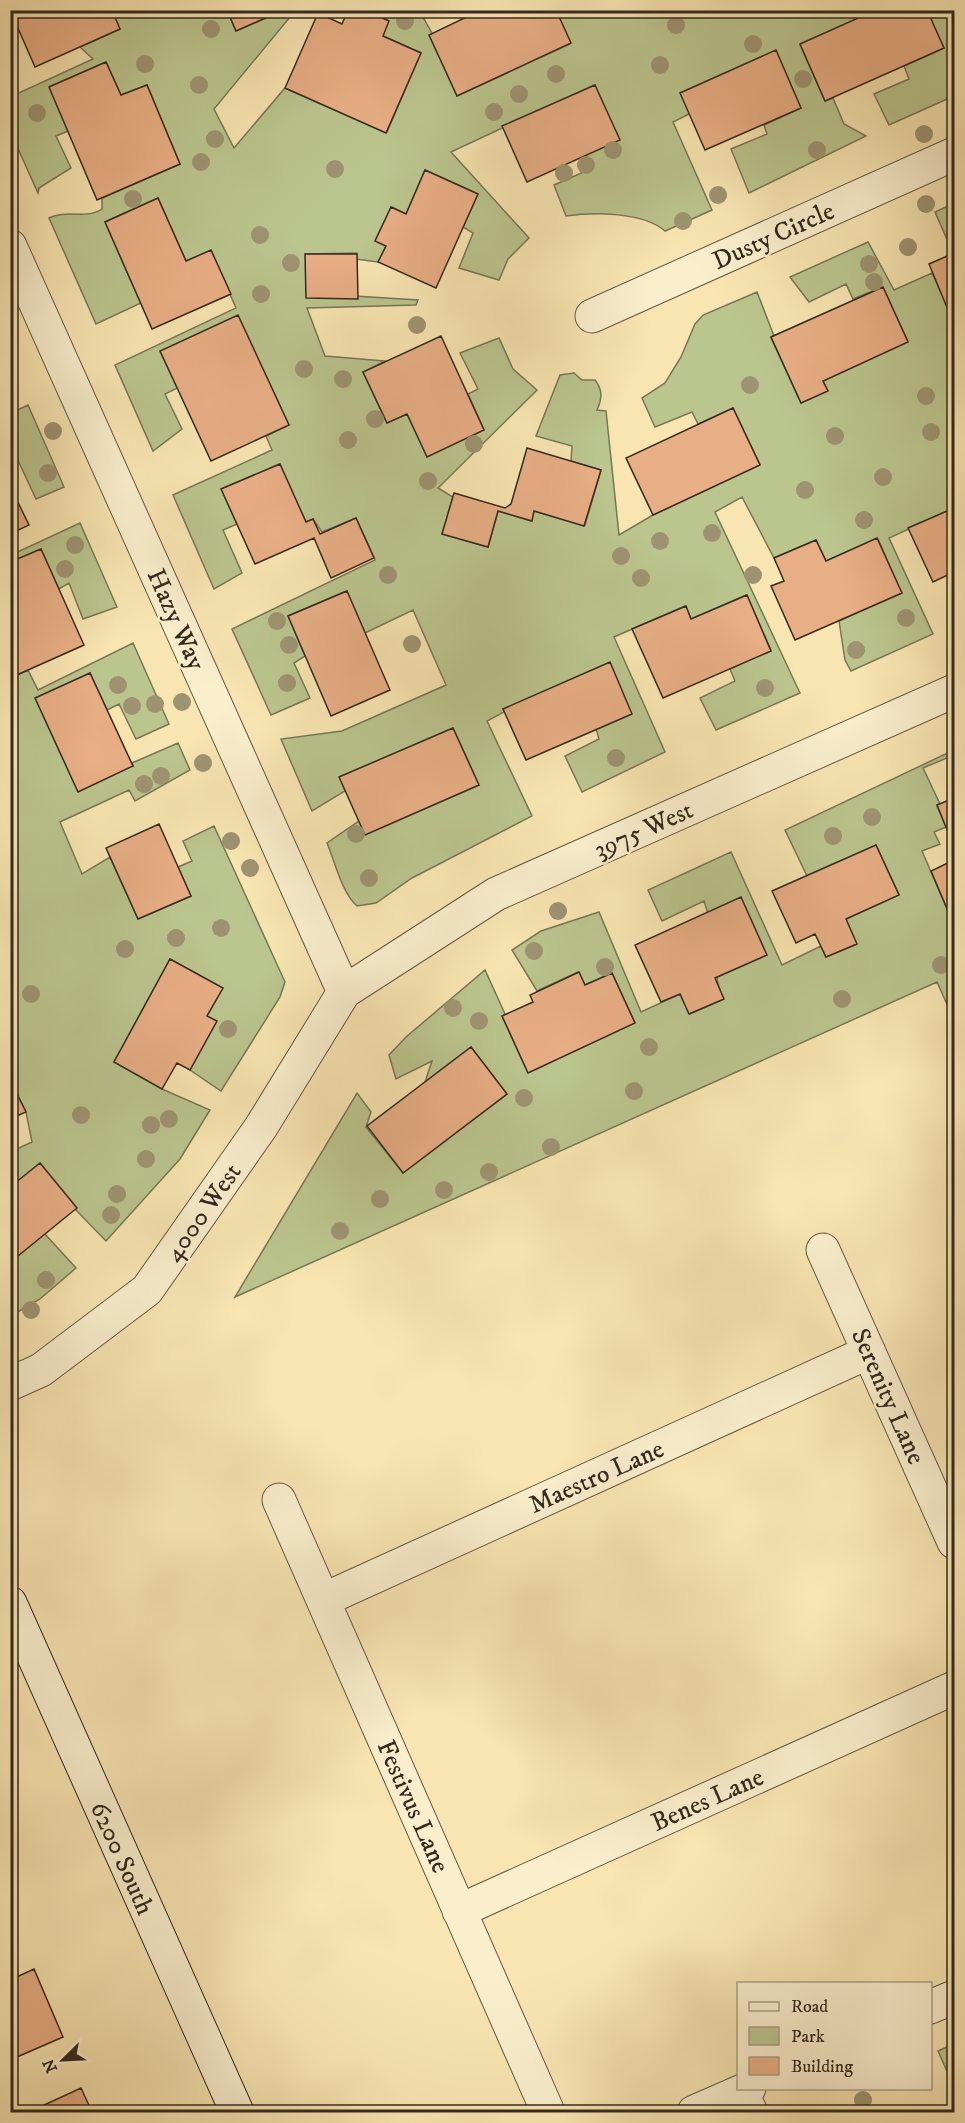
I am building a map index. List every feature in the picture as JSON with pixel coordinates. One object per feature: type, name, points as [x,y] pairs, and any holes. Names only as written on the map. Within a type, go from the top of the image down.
[{"type":"street","name":"Dusty Circle","points":[[592,316],[954,154]]},
{"type":"street","name":"Hazy Way","points":[[10,246],[344,992]]},
{"type":"street","name":"3975 West","points":[[344,992],[496,894],[954,691]]},
{"type":"street","name":"4000 West","points":[[10,1384],[41,1370],[147,1290],[261,1127],[344,992]]},
{"type":"street","name":"Serenity Lane","points":[[823,1250],[954,1542]]},
{"type":"street","name":"Maestro Lane","points":[[323,1600],[869,1352]]},
{"type":"street","name":"Festivus Lane","points":[[279,1500],[548,2112]]},
{"type":"street","name":"6200 South","points":[[10,1603],[237,2112]]},
{"type":"street","name":"Benes Lane","points":[[459,1911],[954,1688]]},
{"type":"street","points":[[932,2006],[954,1996]]},
{"type":"street","points":[[694,2112],[752,2097]]},
{"type":"green space","points":[[112,11],[227,11],[236,31],[283,11],[295,11],[214,109],[234,148],[285,88],[387,132],[421,53],[383,36],[365,11],[425,11],[424,19],[432,33],[430,35],[457,96],[570,44],[556,11],[876,11],[800,45],[825,101],[833,98],[844,124],[866,136],[749,193],[731,149],[767,134],[764,125],[801,108],[776,51],[689,114],[673,122],[712,210],[665,231],[644,220],[618,215],[566,216],[554,185],[593,168],[586,155],[619,140],[594,85],[451,152],[529,238],[508,259],[499,280],[459,268],[473,233],[463,227],[478,194],[425,170],[406,214],[392,207],[376,241],[386,246],[378,262],[356,259],[357,253],[306,254],[306,293],[418,300],[416,305],[307,308],[325,356],[385,361],[363,372],[387,423],[407,414],[427,456],[484,430],[468,394],[478,389],[460,353],[499,338],[513,369],[537,390],[438,488],[453,497],[442,534],[488,547],[498,511],[531,521],[534,511],[585,525],[601,470],[571,461],[572,446],[536,436],[560,375],[574,373],[582,380],[595,380],[599,387],[601,398],[597,410],[606,411],[619,535],[653,515],[760,465],[733,408],[698,424],[692,412],[655,427],[642,398],[665,383],[681,357],[695,324],[703,315],[757,292],[774,336],[771,338],[801,403],[827,391],[823,381],[908,342],[883,287],[853,299],[846,284],[809,302],[790,277],[868,242],[894,290],[932,273],[954,321],[954,508],[889,538],[933,634],[851,671],[845,660],[839,621],[901,592],[878,539],[826,561],[816,540],[774,558],[742,497],[715,512],[800,693],[716,730],[700,698],[735,681],[730,669],[771,650],[746,595],[691,619],[685,606],[614,637],[665,752],[582,792],[565,756],[599,739],[596,729],[503,709],[504,712],[487,721],[532,816],[412,878],[376,903],[357,906],[343,885],[327,843],[359,821],[479,785],[453,728],[340,777],[345,791],[312,811],[281,739],[342,731],[446,685],[413,610],[365,633],[346,591],[288,616],[305,656],[294,663],[310,698],[271,715],[232,629],[375,560],[356,518],[322,532],[313,519],[306,522],[279,464],[222,489],[237,524],[223,530],[242,573],[214,589],[173,495],[272,450],[266,436],[289,425],[177,388],[165,394],[182,429],[153,451],[115,365],[236,308],[211,251],[186,261],[158,198],[105,222],[141,303],[96,324],[49,218],[62,214],[96,212],[102,209],[102,198],[180,164],[147,85],[121,95],[106,62],[49,87],[68,131],[56,136],[71,168],[39,188],[38,193],[11,133],[10,97],[93,59],[80,47],[120,29]]},
{"type":"green space","points":[[927,11],[954,11],[954,96],[889,125],[874,94],[909,79],[904,66],[944,48]]},
{"type":"green space","points":[[954,203],[954,242],[949,244],[935,212]]},
{"type":"green space","points":[[28,405],[64,487],[36,499],[15,454],[11,455],[11,413]]},
{"type":"green space","points":[[80,523],[117,607],[83,619],[69,583],[59,589],[41,549],[11,562],[11,555]]},
{"type":"green space","points":[[133,643],[169,724],[136,739],[119,704],[107,710],[90,673],[35,698],[133,766],[132,763],[178,743],[190,770],[135,801],[129,790],[60,822],[82,874],[110,857],[138,919],[191,896],[178,867],[192,861],[183,841],[214,826],[285,982],[280,997],[221,1091],[190,1070],[216,1021],[207,1016],[222,988],[170,959],[114,1062],[162,1089],[210,1110],[180,1159],[106,1241],[75,1209],[40,1163],[11,1187],[10,1152],[32,1142],[26,1112],[10,1080],[11,678],[28,670],[38,690]]},
{"type":"green space","points":[[954,750],[954,755],[923,768],[940,804],[937,806],[946,827],[934,832],[940,844],[922,851],[954,925],[954,1020],[937,982],[235,1297],[357,1093],[371,1112],[366,1127],[403,1173],[507,1094],[471,1047],[425,1082],[432,1061],[396,1079],[389,1055],[406,1037],[485,970],[505,1014],[502,1016],[528,1072],[635,1023],[612,973],[585,985],[578,972],[537,991],[512,950],[541,931],[599,912],[641,1012],[680,994],[690,1014],[723,999],[716,973],[708,913],[704,901],[662,921],[648,890],[731,852],[782,965],[821,946],[826,957],[856,944],[846,919],[899,895],[876,845],[808,878],[785,830]]},
{"type":"green space","points":[[44,1233],[76,1268],[40,1299],[11,1316],[10,1257]]},
{"type":"green space","points":[[954,2044],[954,2087],[938,2051]]},
{"type":"building","points":[[10,10],[112,10],[120,29],[35,67]]},
{"type":"building","points":[[227,10],[283,10],[236,31]]},
{"type":"building","points":[[348,10],[365,10],[389,21],[383,36],[421,53],[386,133],[285,88],[318,13],[342,24]]},
{"type":"building","points":[[481,10],[556,10],[571,43],[457,96],[429,35]]},
{"type":"building","points":[[876,10],[927,10],[944,48],[825,101],[800,44]]},
{"type":"building","points":[[776,50],[801,108],[705,150],[680,93]]},
{"type":"building","points":[[106,62],[121,95],[147,85],[180,164],[97,200],[49,87]]},
{"type":"building","points":[[595,85],[620,140],[527,182],[502,126]]},
{"type":"building","points":[[425,170],[478,194],[436,288],[378,262],[386,246],[375,241],[391,207],[406,214]]},
{"type":"building","points":[[158,198],[186,261],[211,250],[231,294],[152,329],[105,222]]},
{"type":"building","points":[[954,253],[954,321],[953,322],[929,264]]},
{"type":"building","points":[[305,254],[357,254],[358,299],[306,298]]},
{"type":"building","points":[[883,287],[908,342],[823,381],[828,391],[801,403],[771,337]]},
{"type":"building","points":[[238,315],[289,425],[211,461],[160,351]]},
{"type":"building","points":[[441,336],[484,430],[427,457],[407,414],[387,423],[363,372]]},
{"type":"building","points":[[733,408],[760,465],[653,515],[626,458]]},
{"type":"building","points":[[527,448],[601,470],[584,526],[534,511],[532,521],[498,511],[488,547],[442,534],[454,493],[505,508],[511,504]]},
{"type":"building","points":[[280,464],[306,522],[313,519],[320,534],[356,518],[374,558],[331,578],[314,538],[255,564],[221,489]]},
{"type":"building","points":[[10,486],[29,525],[10,534]]},
{"type":"building","points":[[954,508],[954,572],[933,582],[908,528]]},
{"type":"building","points":[[877,538],[902,593],[795,640],[771,586],[784,581],[774,558],[816,540],[826,561]]},
{"type":"building","points":[[41,549],[84,645],[10,678],[10,562]]},
{"type":"building","points":[[347,591],[390,690],[331,716],[288,616]]},
{"type":"building","points":[[747,595],[771,651],[663,698],[632,629],[686,606],[691,619]]},
{"type":"building","points":[[610,662],[632,714],[526,760],[503,709]]},
{"type":"building","points":[[90,673],[133,766],[78,792],[35,698]]},
{"type":"building","points":[[453,728],[479,785],[365,835],[339,777]]},
{"type":"building","points":[[954,798],[954,847],[937,805]]},
{"type":"building","points":[[159,824],[191,896],[138,919],[106,848]]},
{"type":"building","points":[[876,845],[899,895],[846,919],[857,944],[826,957],[815,934],[796,943],[772,891]]},
{"type":"building","points":[[954,860],[954,925],[931,871]]},
{"type":"building","points":[[741,897],[767,955],[715,978],[724,999],[689,1014],[680,994],[661,1002],[635,945]]},
{"type":"building","points":[[170,959],[223,988],[207,1016],[217,1021],[190,1070],[177,1063],[162,1089],[114,1062]]},
{"type":"building","points":[[579,972],[585,985],[612,973],[635,1023],[528,1073],[502,1016],[533,1002],[530,995]]},
{"type":"building","points":[[471,1047],[507,1094],[403,1173],[367,1126]]},
{"type":"building","points":[[10,1080],[26,1112],[10,1119]]},
{"type":"building","points":[[40,1163],[77,1208],[13,1260],[10,1257],[10,1187]]},
{"type":"building","points":[[34,1969],[63,2037],[10,2060],[10,1980]]},
{"type":"building","points":[[81,2088],[92,2112],[29,2112]]}]
